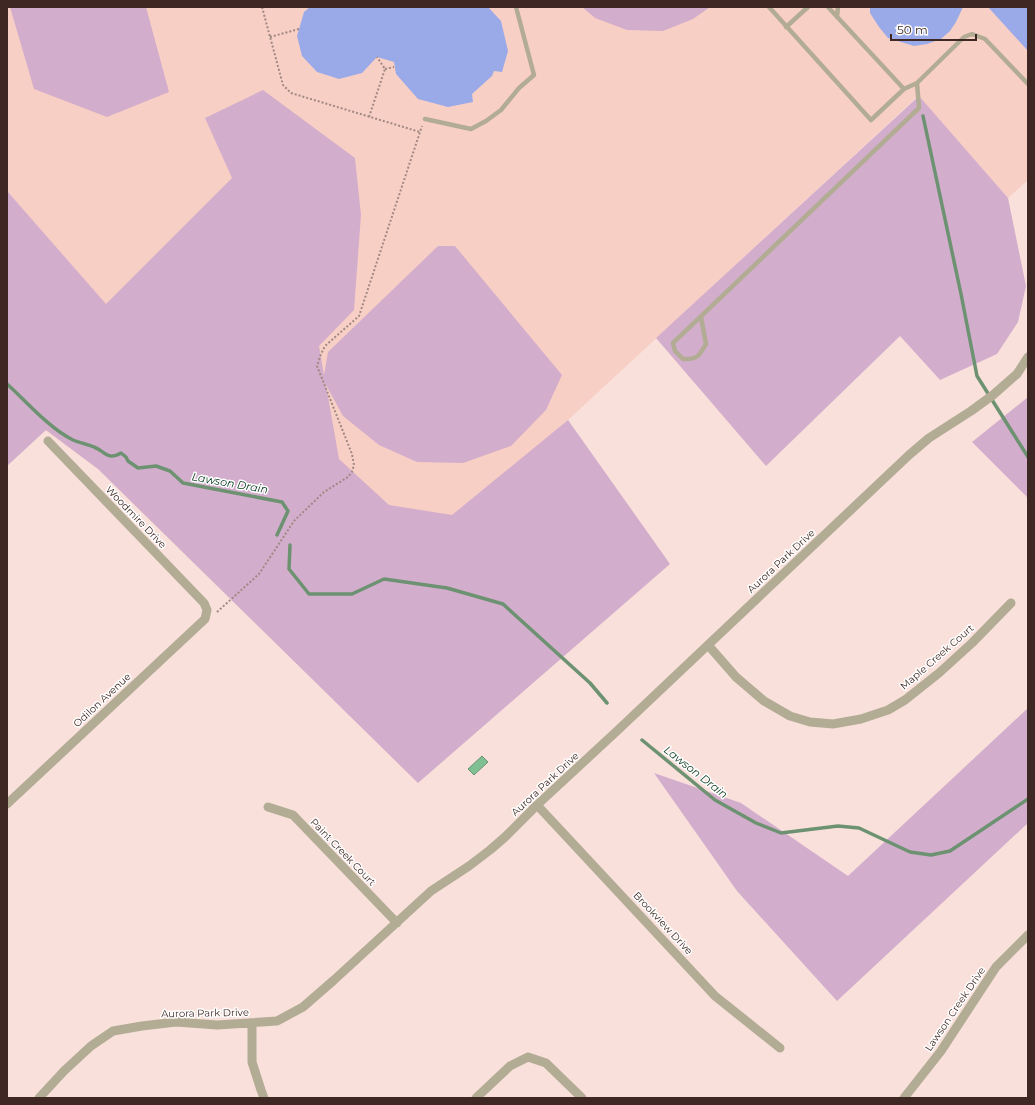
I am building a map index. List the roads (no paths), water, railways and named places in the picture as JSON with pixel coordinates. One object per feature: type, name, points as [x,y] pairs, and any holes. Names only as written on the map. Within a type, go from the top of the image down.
[{"type":"street","name":"Aurora Park Drive","points":[[39,1098],[64,1071],[91,1046],[113,1031],[176,1022],[217,1025],[277,1022],[303,1007],[431,891],[469,866],[505,837],[537,805],[909,455],[929,438],[971,411],[1017,374],[1028,357]]},
{"type":"street","name":"Woodmire Drive","points":[[48,441],[204,603],[206,615]]},
{"type":"street","name":"Maple Creek Court","points":[[708,645],[736,677],[764,701],[790,716],[810,722],[833,724],[861,719],[888,710],[905,700],[939,673],[972,643],[1011,603]]},
{"type":"street","name":"Odilon Avenue","points":[[9,798],[206,615]]},
{"type":"street","name":"Brookview Drive","points":[[537,805],[716,996],[780,1048]]},
{"type":"street","name":"Paint Creek Court","points":[[268,807],[293,815],[397,923]]},
{"type":"street","name":"Lawson Creek Drive","points":[[904,1098],[941,1051],[996,967],[1028,935]]},
{"type":"street","points":[[252,1023],[252,1062],[260,1090],[264,1098]]},
{"type":"street","points":[[476,1098],[510,1066],[528,1057],[546,1063],[582,1098]]},
{"type":"lane","points":[[425,119],[471,129],[486,121],[501,110],[519,88],[534,76],[516,7]]},
{"type":"lane","points":[[769,7],[872,120],[904,89],[917,83],[964,37],[972,34],[985,39],[1028,84]]},
{"type":"lane","points":[[786,27],[808,7]]},
{"type":"lane","points":[[828,7],[904,89]]},
{"type":"lane","points":[[837,17],[838,7]]},
{"type":"lane","points":[[701,317],[706,344],[700,354],[692,360],[683,359],[675,351],[673,343],[920,108],[917,83]]},
{"type":"waterway","points":[[923,116],[977,376],[1028,457]]},
{"type":"waterway","name":"Lawson Drain","points":[[7,384],[38,414],[64,435],[73,440],[94,447],[109,456],[121,453],[128,461],[138,468],[156,466],[170,471],[183,483],[282,502],[288,511],[277,535]]},
{"type":"waterway","name":"Lawson Drain","points":[[290,545],[289,569],[309,594],[352,594],[384,579],[447,588],[503,604],[590,683],[607,703]]},
{"type":"waterway","name":"Lawson Drain","points":[[642,740],[715,800],[756,823],[781,833],[838,826],[859,828],[910,852],[931,855],[950,851],[1028,799]]}]
